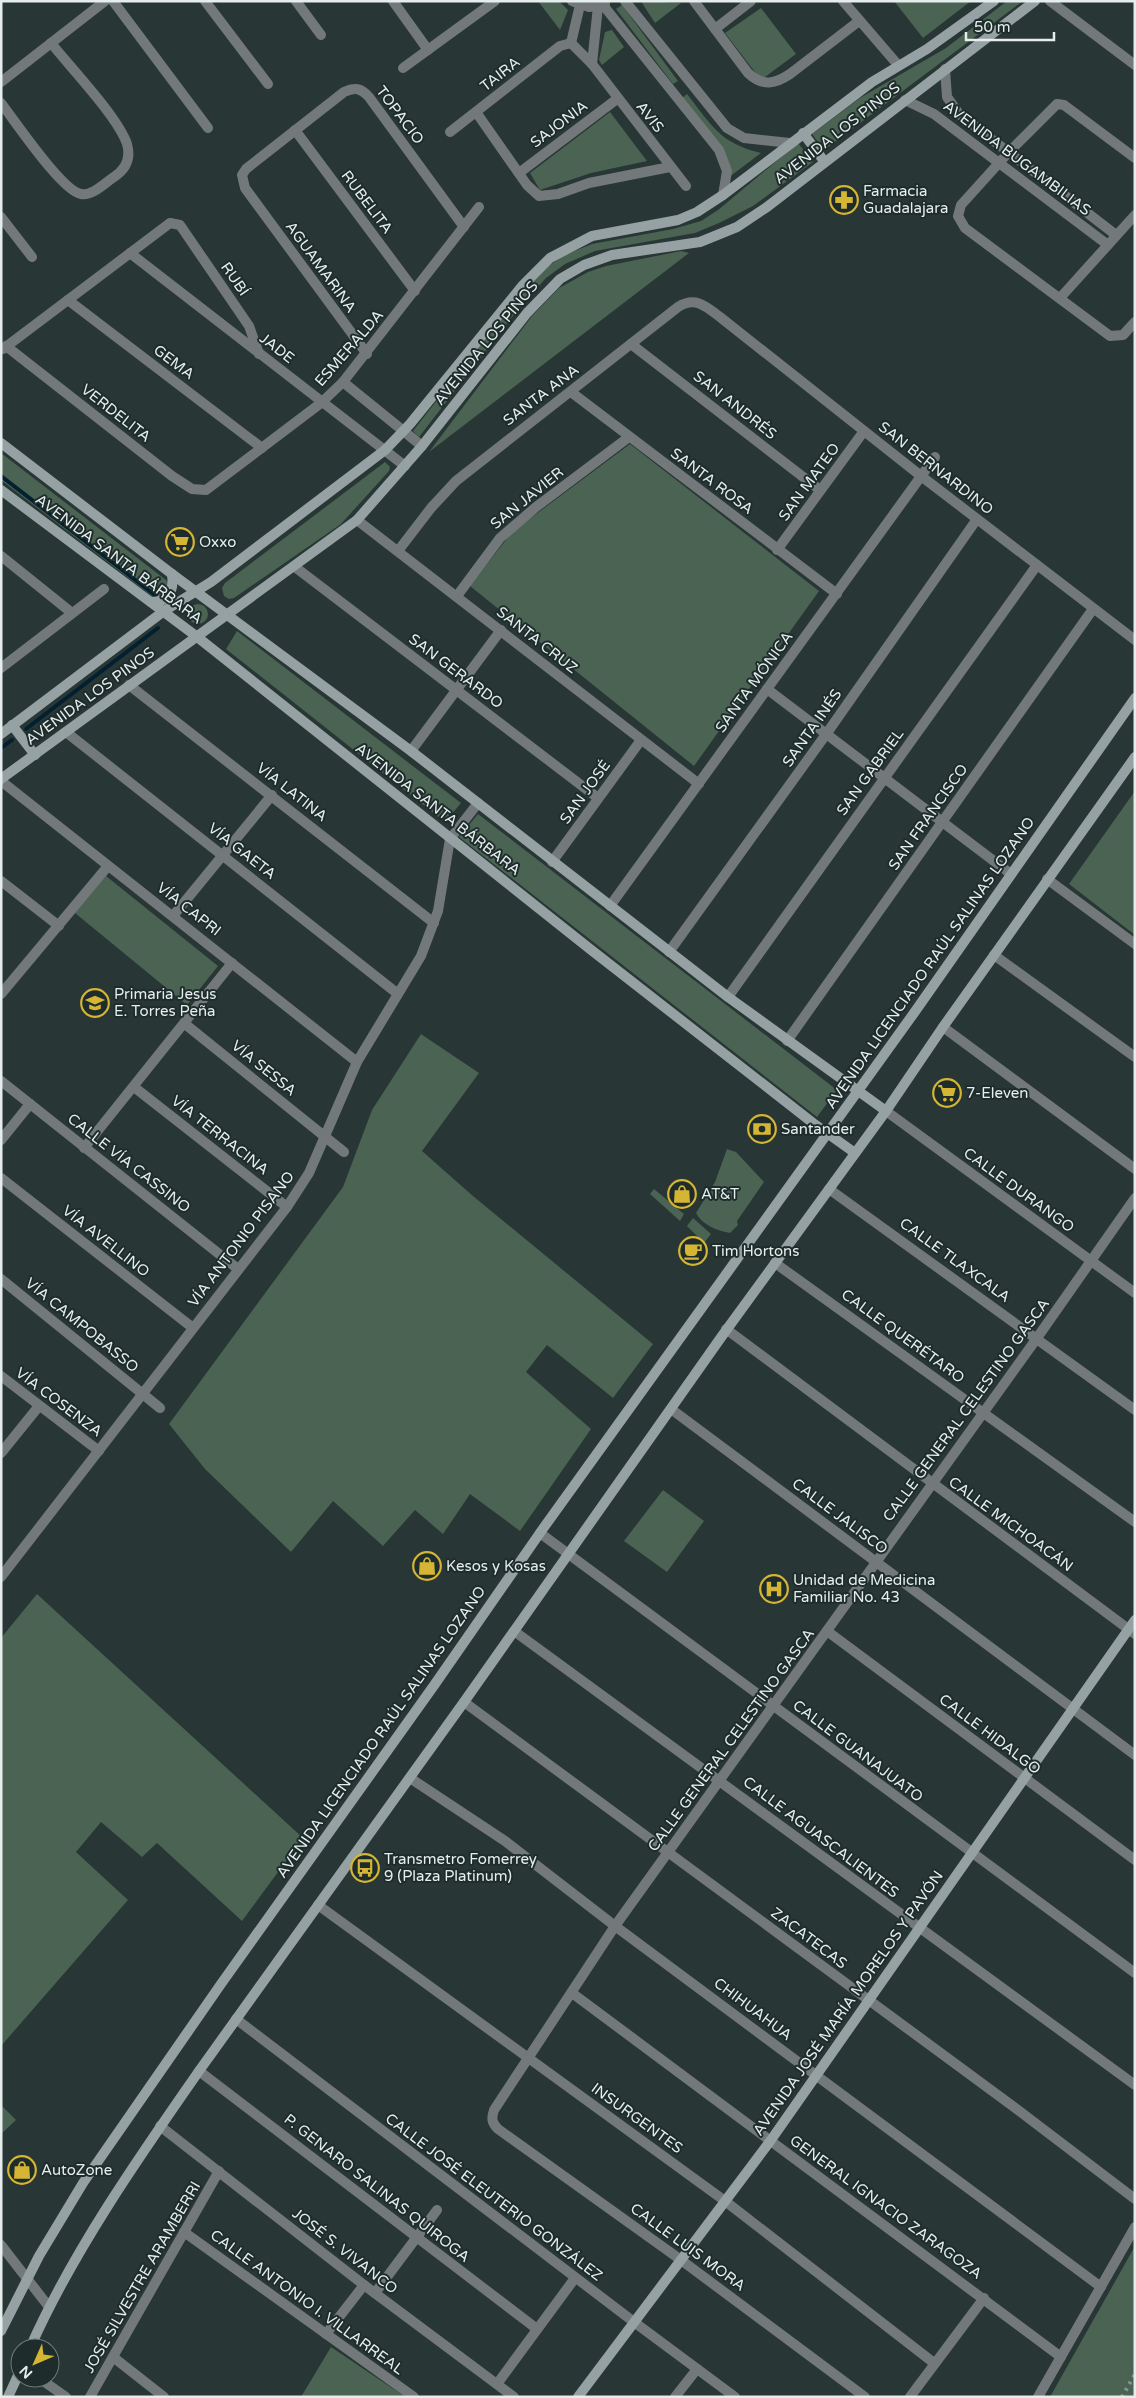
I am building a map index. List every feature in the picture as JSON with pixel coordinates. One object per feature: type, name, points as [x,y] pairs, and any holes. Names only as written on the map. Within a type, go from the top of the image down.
[{"type":"street","points":[[1,82],[105,1]]},
{"type":"street","points":[[113,1],[208,128]]},
{"type":"street","points":[[205,1],[268,84]]},
{"type":"street","points":[[296,1],[321,35]]},
{"type":"street","points":[[393,1],[428,50]]},
{"type":"street","points":[[403,68],[495,1]]},
{"type":"street","points":[[625,1],[721,122],[734,133],[755,140],[790,143]]},
{"type":"street","points":[[694,1],[748,74],[754,79],[770,84],[790,74],[859,21]]},
{"type":"street","points":[[715,29],[751,1]]},
{"type":"street","points":[[843,1],[898,65]]},
{"type":"street","name":"AVENIDA LOS PINOS","points":[[1,734],[164,611],[196,592],[385,450],[404,431],[523,286],[550,258],[592,236],[687,217],[723,195],[803,133],[898,65],[927,49],[994,1]]},
{"type":"street","name":"AVENIDA LOS PINOS","points":[[1,780],[196,636],[295,567],[356,520],[422,446],[541,296],[566,275],[584,265],[612,255],[700,242],[737,226],[767,207],[1035,1]]},
{"type":"street","points":[[1050,1],[1135,65]]},
{"type":"street","points":[[571,43],[576,3],[604,4],[678,95],[724,160],[727,170],[723,195]]},
{"type":"street","points":[[592,64],[604,4]]},
{"type":"street","points":[[1,103],[58,178],[72,190],[81,194],[90,194],[121,172],[128,163],[129,153],[121,132],[51,43]]},
{"type":"street","name":"AVIS","points":[[571,43],[592,64],[616,99],[686,186]]},
{"type":"street","name":"TAIRA","points":[[450,132],[560,46],[571,43]]},
{"type":"street","name":"AVENIDA BUGAMBILIAS","points":[[945,69],[945,90],[953,107],[959,114],[1116,235]]},
{"type":"street","points":[[678,95],[691,85]]},
{"type":"street","name":"TOPACIO","points":[[251,198],[242,181],[246,169],[344,92],[351,89],[361,89],[373,102],[464,227]]},
{"type":"street","name":"SAJONIA","points":[[519,173],[616,99]]},
{"type":"street","name":"AVENIDA BUGAMBILIAS","points":[[905,100],[919,104],[934,114],[1108,245]]},
{"type":"street","points":[[1135,158],[1059,103],[1054,105],[1008,153],[961,205],[958,214],[965,228],[1110,336],[1123,335],[1135,322]]},
{"type":"street","points":[[476,112],[534,193],[547,197],[589,184],[670,167]]},
{"type":"street","name":"RUBELITA","points":[[294,130],[416,291]]},
{"type":"street","points":[[803,133],[824,162]]},
{"type":"street","name":"AGUAMARINA","points":[[251,198],[367,354]]},
{"type":"street","name":"ESMERALDA","points":[[212,486],[321,403],[343,382],[367,354],[479,208]]},
{"type":"street","points":[[1060,298],[1135,215]]},
{"type":"street","points":[[1,217],[32,257]]},
{"type":"street","name":"RUBÍ","points":[[130,253],[170,223],[180,225],[249,326],[260,354]]},
{"type":"street","points":[[4,348],[130,253]]},
{"type":"street","name":"JADE","points":[[130,253],[321,403],[405,466]]},
{"type":"street","name":"GEMA","points":[[68,300],[262,448]]},
{"type":"street","name":"SANTA ANA","points":[[398,551],[431,508],[456,481],[686,302],[700,303],[720,317]]},
{"type":"street","name":"SAN BERNARDINO","points":[[720,317],[921,476],[1135,640]]},
{"type":"street","name":"SAN ANDRÉS","points":[[631,344],[820,490]]},
{"type":"street","name":"VERDELITA","points":[[4,348],[182,483],[200,490],[212,486]]},
{"type":"street","points":[[343,382],[422,446]]},
{"type":"street","name":"SANTA ROSA","points":[[571,392],[837,594]]},
{"type":"street","name":"SAN MATEO","points":[[778,550],[864,431]]},
{"type":"street","name":"SAN JAVIER","points":[[457,596],[500,538],[536,507],[629,437]]},
{"type":"street","name":"AVENIDA SANTA BÁRBARA","points":[[1,443],[172,574],[411,751],[728,997],[886,1111]]},
{"type":"street","name":"SANTA MÓNICA","points":[[610,906],[935,457]]},
{"type":"street","name":"AVENIDA SANTA BÁRBARA","points":[[1,490],[164,611],[450,839],[855,1153]]},
{"type":"street","name":"SANTA INÉS","points":[[669,952],[827,733],[977,519]]},
{"type":"street","name":"SANTA CRUZ","points":[[356,520],[699,784]]},
{"type":"street","points":[[1,556],[72,613]]},
{"type":"street","name":"SAN GABRIEL","points":[[728,997],[1037,565]]},
{"type":"street","name":"SAN GERARDO","points":[[295,567],[598,798]]},
{"type":"street","points":[[151,602],[160,602],[170,595],[173,587],[172,574]]},
{"type":"street","points":[[3,663],[104,589]]},
{"type":"street","name":"SAN FRANCISCO","points":[[787,1041],[1094,609]]},
{"type":"street","points":[[411,751],[501,630]]},
{"type":"street","name":"VÍA LATINA","points":[[129,685],[434,923]]},
{"type":"street","points":[[767,689],[1011,874]]},
{"type":"street","name":"AVENIDA LICENCIADO RAÚL SALINAS LOZANO","points":[[1,2331],[39,2256],[89,2175],[221,1984],[440,1677],[540,1533],[858,1091],[1135,698]]},
{"type":"street","points":[[12,726],[35,755]]},
{"type":"street","name":"VÍA GAETA","points":[[66,732],[398,994]]},
{"type":"street","name":"SAN JOSÉ","points":[[552,862],[641,740]]},
{"type":"street","points":[[35,2338],[49,2307],[160,2126],[568,1556],[726,1329],[886,1111],[943,1026],[1135,756]]},
{"type":"street","name":"VÍA CAPRI","points":[[1,780],[357,1062]]},
{"type":"street","points":[[173,916],[272,795]]},
{"type":"street","name":"VÍA ANTONIO PISANO","points":[[1,1577],[287,1207],[309,1173],[357,1062],[421,956],[434,923],[442,895],[450,839],[478,803]]},
{"type":"street","points":[[1,994],[5,981],[59,926],[108,866]]},
{"type":"street","points":[[1047,879],[1135,944]]},
{"type":"street","points":[[1,881],[59,926]]},
{"type":"street","points":[[994,955],[1135,1057]]},
{"type":"street","points":[[84,1148],[232,963]]},
{"type":"street","name":"VÍA SESSA","points":[[185,1024],[344,1152]]},
{"type":"street","points":[[943,1026],[1135,1169]]},
{"type":"street","name":"CALLE VÍA CASSINO","points":[[1,1081],[238,1268]]},
{"type":"street","name":"VÍA TERRACINA","points":[[134,1087],[287,1207]]},
{"type":"street","points":[[1,1140],[30,1104]]},
{"type":"street","name":"CALLE DURANGO","points":[[886,1111],[1135,1293]]},
{"type":"street","name":"VÍA AVELLINO","points":[[1,1178],[193,1328]]},
{"type":"street","name":"CALLE TLAXCALA","points":[[829,1189],[1038,1338],[1135,1410]]},
{"type":"street","name":"CALLE GENERAL CELESTINO GASCA","points":[[493,2124],[494,2110],[615,1926],[774,1707],[983,1411],[1038,1338],[1135,1198]]},
{"type":"street","name":"CALLE QUERÉTARO","points":[[775,1263],[1135,1522]]},
{"type":"street","name":"VÍA CAMPOBASSO","points":[[1,1279],[160,1408]]},
{"type":"street","name":"CALLE MICHOACÁN","points":[[726,1329],[932,1484],[1133,1628]]},
{"type":"street","name":"VÍA COSENZA","points":[[1,1376],[99,1451]]},
{"type":"street","points":[[1,1453],[39,1406]]},
{"type":"street","name":"CALLE JALISCO","points":[[671,1409],[1135,1755]]},
{"type":"street","name":"CALLE GUANAJUATO","points":[[540,1533],[568,1556],[1135,1973]]},
{"type":"street","name":"AVENIDA JOSÉ MARÍA MORELOS Y PAVÓN","points":[[578,2397],[771,2140],[971,1853],[1133,1628]]},
{"type":"street","name":"CALLE AGUASCALIENTES","points":[[514,1631],[721,1780],[918,1928],[1135,2085]]},
{"type":"street","name":"CALLE HIDALGO","points":[[827,1631],[1135,1860]]},
{"type":"street","name":"ZACATECAS","points":[[464,1702],[1014,2107],[1135,2199]]},
{"type":"street","name":"CHIHUAHUA","points":[[410,1778],[505,1841],[615,1926],[1101,2287]]},
{"type":"street","name":"INSURGENTES","points":[[318,1905],[725,2201],[934,2363]]},
{"type":"street","name":"GENERAL IGNACIO ZARAGOZA","points":[[572,1992],[1061,2357]]},
{"type":"street","name":"CALLE JOSÉ ELEUTERIO GONZÁLEZ","points":[[236,2019],[575,2278],[735,2397]]},
{"type":"street","name":"P. GENARO SALINAS QUIROGA","points":[[199,2071],[537,2329]]},
{"type":"street","name":"CALLE LUIS MORA","points":[[493,2124],[681,2260],[865,2397]]},
{"type":"street","name":"JOSÉ S. VIVANCO","points":[[160,2126],[374,2293],[514,2397]]},
{"type":"street","name":"JOSÉ SILVESTRE ARAMBERRI","points":[[90,2397],[219,2171]]},
{"type":"street","points":[[374,2293],[437,2210]]},
{"type":"street","points":[[1038,2397],[1135,2227]]},
{"type":"street","name":"CALLE ANTONIO I. VILLARREAL","points":[[184,2232],[413,2397]]},
{"type":"street","points":[[1,2245],[26,2280],[49,2307]]},
{"type":"street","points":[[497,2384],[575,2278]]},
{"type":"street","points":[[326,2334],[364,2285]]},
{"type":"street","points":[[910,2397],[984,2298]]},
{"type":"street","points":[[113,2357],[164,2397]]},
{"type":"street","points":[[675,2397],[697,2369]]},
{"type":"street","points":[[53,2388],[66,2397]]},
{"type":"green space","points":[[538,1],[559,1],[568,10],[560,30]]},
{"type":"green space","points":[[644,1],[681,3],[655,23],[642,3]]},
{"type":"green space","points":[[894,1],[971,1],[923,38]]},
{"type":"green space","points":[[1007,1],[1023,1],[824,150],[812,134],[860,98],[946,48]]},
{"type":"green space","points":[[622,5],[678,81],[673,84],[616,9]]},
{"type":"green space","points":[[761,8],[796,54],[761,80],[725,33]]},
{"type":"green space","points":[[612,30],[624,47],[602,65],[599,60],[605,32]]},
{"type":"green space","points":[[687,94],[718,132],[736,144],[761,153],[728,178],[729,164],[682,98]]},
{"type":"green space","points":[[610,112],[647,161],[591,173],[540,190],[530,173]]},
{"type":"green space","points":[[798,143],[813,162],[753,206],[695,233],[595,251],[565,264],[546,278],[519,308],[419,437],[413,431],[514,301],[543,270],[564,255],[592,244],[673,229],[701,221],[718,210]]},
{"type":"green space","points":[[681,251],[689,253],[429,452],[532,316],[559,288],[588,272],[606,266]]},
{"type":"green space","points":[[630,444],[819,591],[694,766],[470,586],[512,532]]},
{"type":"green space","points":[[1,453],[166,580],[168,590],[157,598],[152,596],[1,480]]},
{"type":"green space","points":[[385,462],[390,467],[389,471],[341,524],[234,598],[229,599],[224,596],[222,588],[225,583]]},
{"type":"green space","points":[[194,604],[202,604],[208,610],[208,618],[202,624],[194,624],[188,618],[188,610]]},
{"type":"green space","points":[[237,631],[461,803],[445,822],[226,649]]},
{"type":"green space","points":[[1135,791],[1135,935],[1069,884]]},
{"type":"green space","points":[[478,814],[837,1090],[817,1117],[459,837]]},
{"type":"green space","points":[[106,876],[218,966],[187,1005],[75,913]]},
{"type":"green space","points":[[421,1034],[479,1073],[422,1151],[473,1196],[653,1344],[613,1398],[547,1345],[526,1372],[591,1429],[520,1531],[470,1494],[443,1534],[415,1510],[383,1546],[333,1501],[291,1552],[205,1469],[169,1424],[343,1187],[372,1110]]},
{"type":"green space","points":[[727,1149],[736,1152],[764,1182],[737,1221],[738,1225],[730,1233],[711,1227],[702,1221],[696,1213],[715,1182]]},
{"type":"green space","points":[[654,1189],[684,1214],[680,1221],[650,1194]]},
{"type":"green space","points":[[693,1218],[711,1234],[704,1243],[687,1226]]},
{"type":"green space","points":[[663,1490],[704,1521],[667,1572],[624,1541]]},
{"type":"green space","points":[[37,1594],[303,1838],[242,1921],[157,1843],[142,1857],[101,1822],[76,1852],[128,1900],[1,2046],[1,1638]]},
{"type":"green space","points":[[1,2105],[16,2120],[1,2134]]},
{"type":"green space","points":[[1135,2246],[1135,2397],[1050,2397]]},
{"type":"green space","points":[[331,2347],[404,2396],[301,2397]]},
{"type":"waterway","points":[[1,476],[156,596]]},
{"type":"waterway","points":[[26,729],[158,628]]},
{"type":"waterway","points":[[1,748],[12,740]]},
{"type":"railway","points":[[1122,2397],[1135,2374]]},
{"type":"place","name":"Farmacia Guadalajara","points":[[844,200]]},
{"type":"place","name":"Oxxo","points":[[180,542]]},
{"type":"place","name":"Primaria Jesus E. Torres Peña","points":[[95,1003]]},
{"type":"place","name":"7-Eleven","points":[[947,1093]]},
{"type":"place","name":"Santander","points":[[762,1129]]},
{"type":"place","name":"AT&T","points":[[682,1194]]},
{"type":"place","name":"Tim Hortons","points":[[693,1251]]},
{"type":"place","name":"Kesos y Kosas","points":[[427,1566]]},
{"type":"place","name":"Unidad de Medicina Familiar No. 43","points":[[774,1589]]},
{"type":"place","name":"Transmetro Fomerrey 9 (Plaza Platinum)","points":[[365,1868]]},
{"type":"place","name":"AutoZone","points":[[22,2170]]}]
